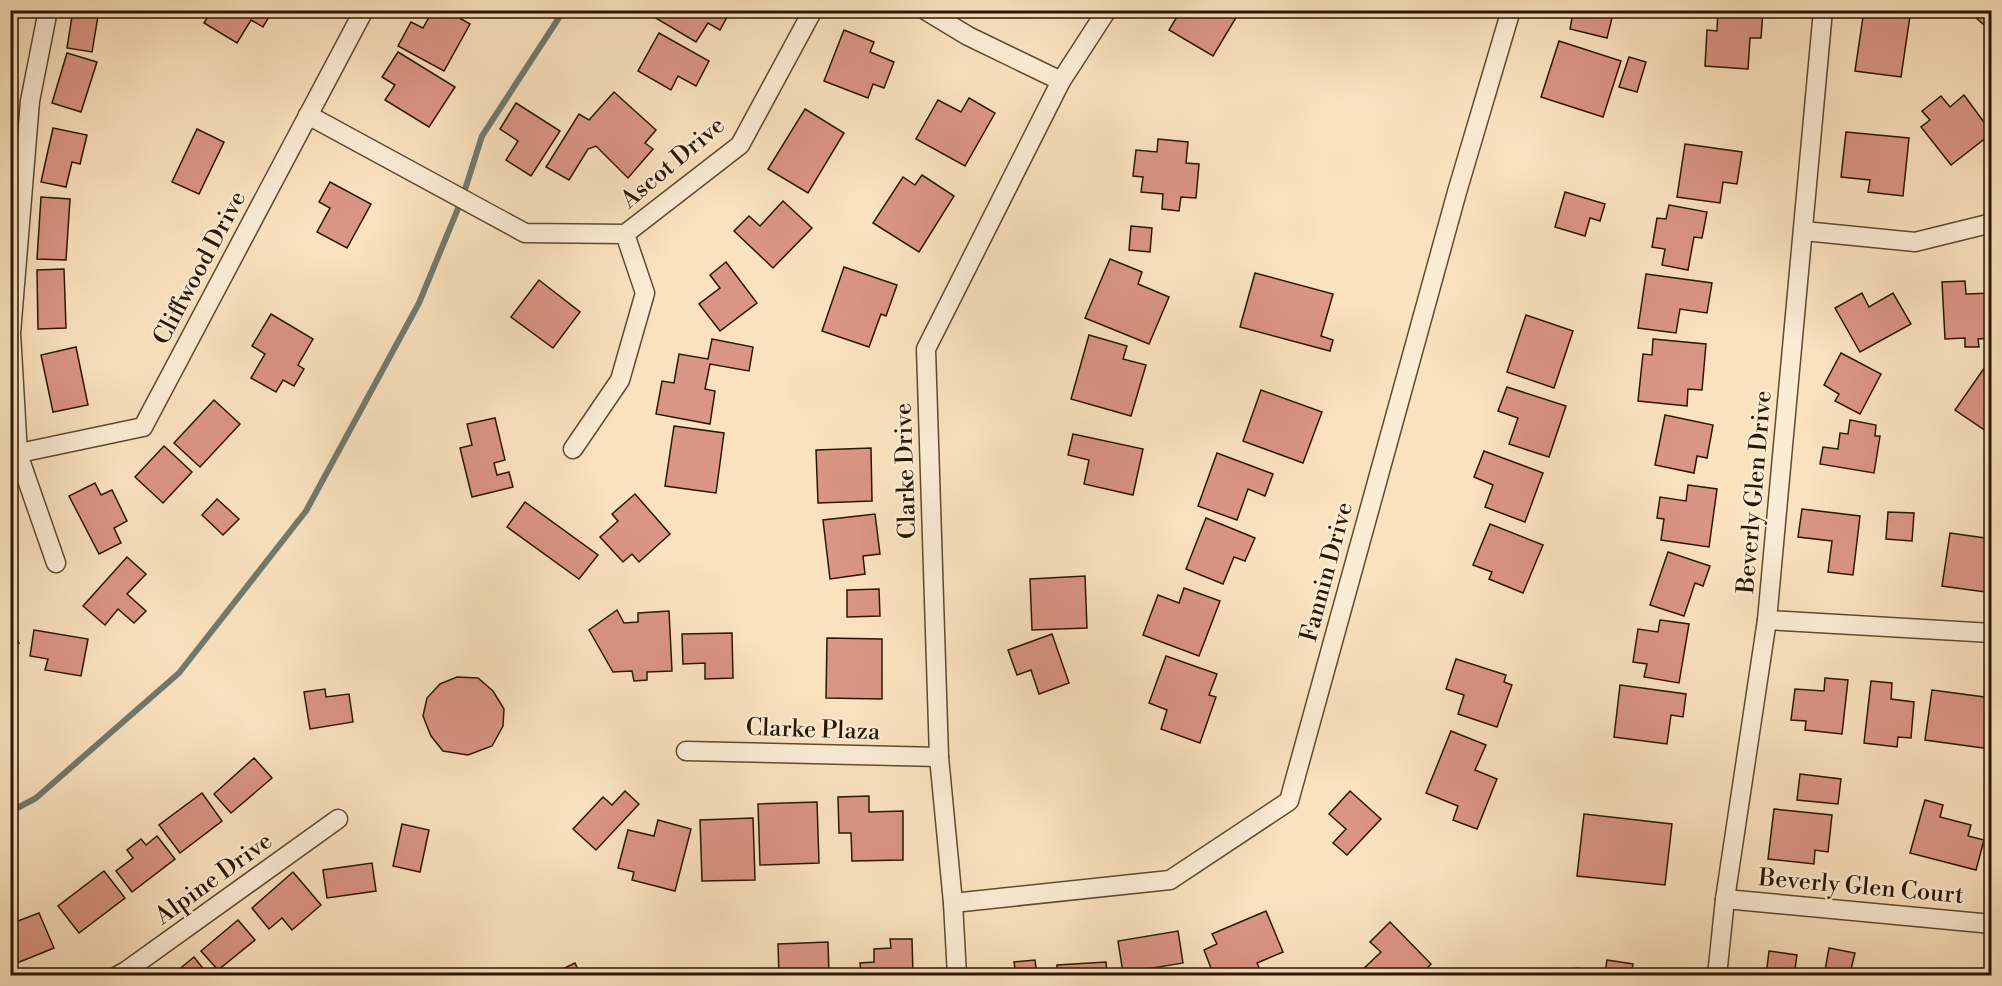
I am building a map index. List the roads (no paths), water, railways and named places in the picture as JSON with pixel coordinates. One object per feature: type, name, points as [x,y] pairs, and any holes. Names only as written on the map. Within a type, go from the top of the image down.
[{"type":"street","points":[[48,10],[30,100],[11,333],[14,455],[56,563]]},
{"type":"street","name":"Cliffwood Drive","points":[[14,455],[143,428],[364,10]]},
{"type":"street","name":"Ascot Drive","points":[[308,115],[525,233],[625,234],[740,145],[813,10]]},
{"type":"street","points":[[925,10],[968,36],[1061,81]]},
{"type":"street","name":"Clarke Drive","points":[[957,975],[953,903],[939,758],[926,350],[1061,81],[1107,10]]},
{"type":"street","name":"Fannin Drive","points":[[953,903],[1170,880],[1288,801],[1457,192],[1511,10]]},
{"type":"street","name":"Beverly Glen Drive","points":[[1717,975],[1725,899],[1767,620],[1823,10]]},
{"type":"street","points":[[1804,231],[1915,242],[1992,223]]},
{"type":"street","points":[[573,448],[620,380],[645,293],[625,234]]},
{"type":"street","points":[[1767,620],[1992,633]]},
{"type":"street","name":"Clarke Plaza","points":[[686,751],[939,758]]},
{"type":"street","name":"Alpine Drive","points":[[117,975],[126,971],[338,819]]},
{"type":"street","name":"Beverly Glen Court","points":[[1725,899],[1992,924]]},
{"type":"waterway","points":[[10,812],[36,798],[179,673],[306,511],[419,303],[462,199],[482,136],[564,10]]}]
